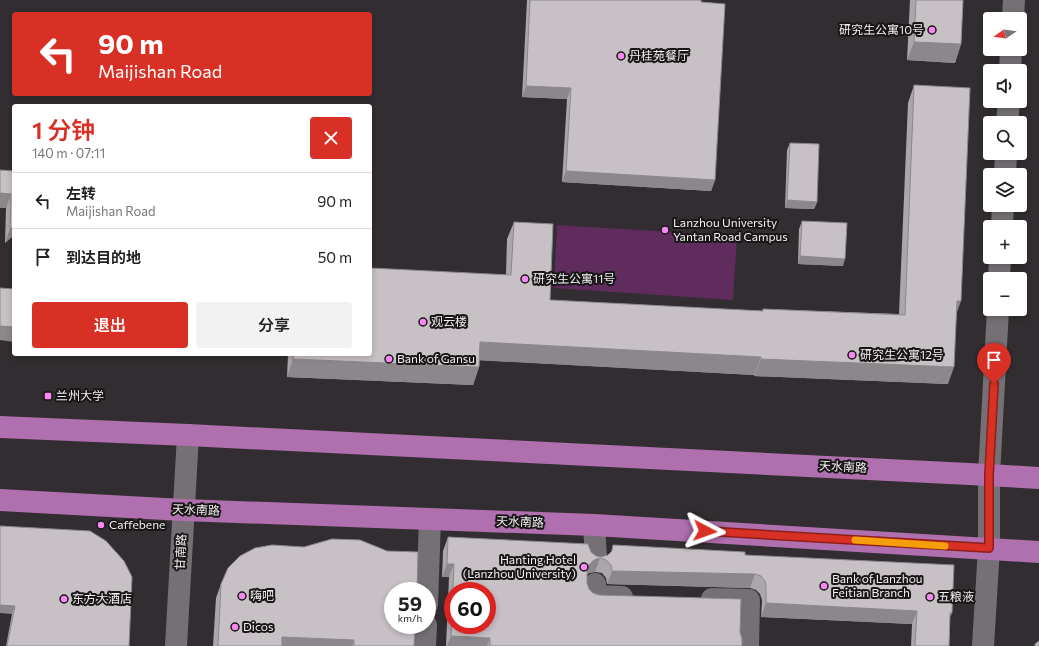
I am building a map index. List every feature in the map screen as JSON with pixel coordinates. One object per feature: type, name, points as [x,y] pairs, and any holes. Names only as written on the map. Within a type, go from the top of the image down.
[{"type":"main road","name":"天水南路","points":[[0,427],[188,435],[1039,478]]},
{"type":"main road","name":"天水南路","points":[[0,500],[183,510],[594,525],[1039,552]]},
{"type":"street","points":[[1013,12],[1014,0]]},
{"type":"street","points":[[984,646],[989,548],[989,475],[998,316]]},
{"type":"street","name":"甘南路","points":[[176,646],[188,435]]},
{"type":"street","points":[[428,582],[430,519]]},
{"type":"street","points":[[594,525],[596,558]]},
{"type":"street","points":[[595,584],[595,596],[641,597]]},
{"type":"street","points":[[695,599],[749,600],[748,646]]},
{"type":"street","points":[[425,646],[426,634]]},
{"type":"shaded area","points":[[557,225],[737,236],[733,300],[554,288]]},
{"type":"building","name":"丹桂苑餐厅","points":[[530,0],[701,0],[701,2],[725,4],[715,180],[566,171],[571,88],[526,86]]},
{"type":"building","name":"研究生公寓10号","points":[[916,0],[963,0],[961,44],[914,42]]},
{"type":"building","points":[[914,85],[970,88],[961,301],[957,301],[954,367],[761,359],[761,357],[480,342],[479,367],[293,359],[294,356],[372,356],[372,268],[511,275],[514,222],[553,224],[550,300],[763,311],[763,309],[905,315]]},
{"type":"building","points":[[790,143],[819,144],[817,202],[787,200]]},
{"type":"building","points":[[0,170],[12,171],[12,228],[10,229],[11,194],[0,193]]},
{"type":"building","points":[[802,221],[847,223],[845,259],[800,256]]},
{"type":"building","points":[[0,288],[12,289],[12,327],[0,326]]},
{"type":"building","name":"东方大酒店","points":[[0,526],[90,531],[106,541],[124,561],[132,577],[129,646],[7,646],[15,606],[0,605]]},
{"type":"building","points":[[448,537],[588,544],[591,552],[596,556],[601,557],[608,555],[612,551],[613,545],[745,552],[745,555],[954,565],[949,646],[915,646],[917,611],[766,603],[765,581],[761,576],[755,574],[612,571],[611,565],[606,560],[600,558],[594,560],[589,565],[587,571],[587,583],[589,589],[593,593],[599,595],[741,599],[740,632],[742,646],[490,646],[490,638],[451,636],[451,634],[496,634],[496,582],[453,582],[454,564],[447,564]]},
{"type":"building","points":[[332,539],[360,540],[387,551],[418,552],[417,582],[384,582],[384,634],[415,634],[414,646],[354,646],[354,640],[282,637],[282,646],[218,646],[221,584],[228,568],[240,556],[255,548],[272,545],[304,547]]},
{"type":"building","points":[[1039,641],[1039,646],[1035,646],[1035,644]]},
{"type":"slow traffic","points":[[855,540],[945,546]]},
{"type":"place","name":"研究生公寓10号","points":[[932,30]]},
{"type":"place","name":"丹桂苑餐厅","points":[[621,56]]},
{"type":"place","name":"Lanzhou University Yantan Road Campus","points":[[665,230]]},
{"type":"place","name":"研究生公寓11号","points":[[525,279]]},
{"type":"place","name":"观云楼","points":[[423,322]]},
{"type":"place","name":"研究生公寓12号","points":[[852,355]]},
{"type":"place","name":"Bank of Gansu","points":[[389,359]]},
{"type":"place","name":"兰州大学","points":[[48,396]]},
{"type":"place","name":"Caffebene","points":[[101,525]]},
{"type":"place","name":"Hanting Hotel (Lanzhou University)","points":[[584,567]]},
{"type":"place","name":"Bank of Lanzhou Feitian Branch","points":[[824,586]]},
{"type":"place","name":"嗨吧","points":[[242,596]]},
{"type":"place","name":"五粮液","points":[[930,597]]},
{"type":"place","name":"东方大酒店","points":[[64,599]]},
{"type":"place","name":"Dicos","points":[[235,627]]},
{"type":"route","points":[[705,531],[989,548],[989,475],[994,384]]}]
